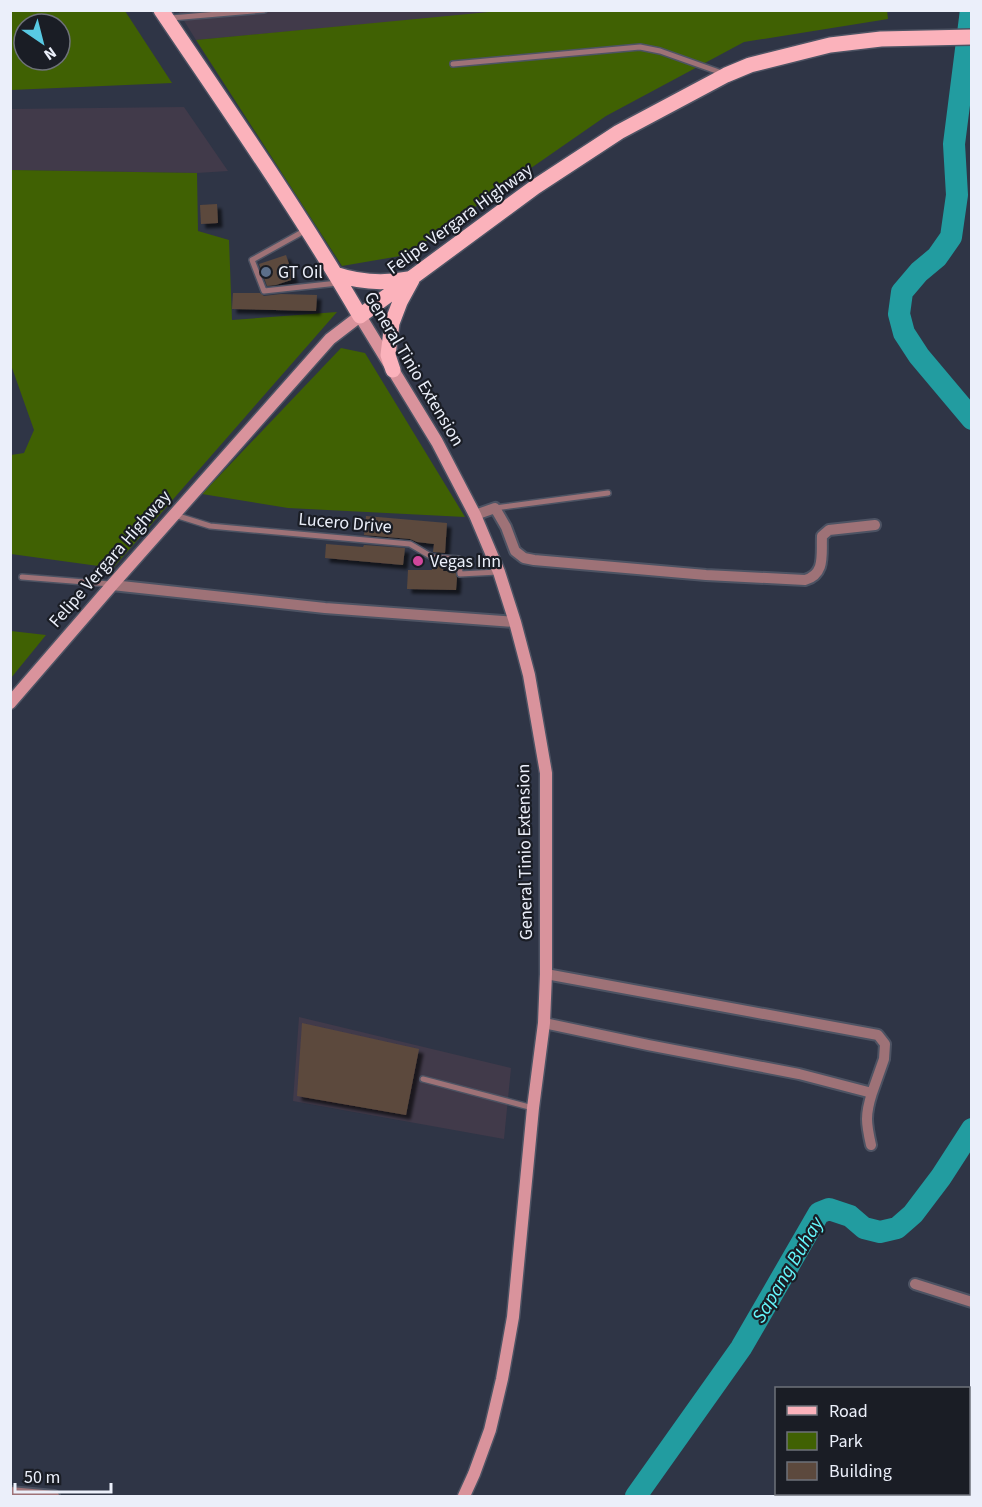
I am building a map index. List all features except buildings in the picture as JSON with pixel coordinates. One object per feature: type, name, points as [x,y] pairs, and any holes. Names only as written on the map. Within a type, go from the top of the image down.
[{"type":"main road","name":"General Tinio Extension","points":[[164,15],[307,230],[360,316]]},
{"type":"main road","name":"Felipe Vergara Highway","points":[[360,316],[535,187],[619,132],[726,75],[750,65],[830,45],[881,39],[972,36]]},
{"type":"main road","points":[[337,278],[390,282],[413,278]]},
{"type":"main road","points":[[393,370],[388,355],[392,323],[413,278]]},
{"type":"street","name":"General Tinio Extension","points":[[360,316],[437,442],[475,515],[499,572],[529,675],[546,773],[544,1023],[511,1327],[490,1430],[464,1497]]},
{"type":"street","name":"Felipe Vergara Highway","points":[[10,703],[330,339],[360,316]]},
{"type":"street","points":[[475,515],[495,508],[506,527],[515,551],[524,558],[706,575],[805,580],[813,578],[818,573],[822,536],[825,533],[829,530],[875,525]]},
{"type":"street","points":[[112,585],[325,608],[515,622]]},
{"type":"street","points":[[546,974],[878,1035],[885,1044],[884,1059],[868,1106],[866,1123],[871,1144]]},
{"type":"street","points":[[544,1023],[648,1046],[799,1074],[872,1093]]},
{"type":"street","points":[[915,1284],[972,1302]]},
{"type":"street","points":[[10,1492],[54,1497]]},
{"type":"lane","points":[[164,15],[264,10]]},
{"type":"lane","points":[[453,64],[640,47],[660,51],[726,75]]},
{"type":"lane","points":[[307,230],[252,260],[264,291],[337,278]]},
{"type":"lane","points":[[495,508],[608,493]]},
{"type":"lane","name":"Lucero Drive","points":[[174,515],[210,526],[410,544],[432,557],[459,559],[460,574],[499,572]]},
{"type":"lane","points":[[22,577],[112,585]]},
{"type":"lane","points":[[423,1079],[533,1108]]},
{"type":"shaded area","points":[[178,11],[510,11],[196,40]]},
{"type":"shaded area","points":[[184,107],[228,171],[197,173],[11,170],[11,109]]},
{"type":"shaded area","points":[[299,1017],[511,1068],[504,1139],[293,1101]]},
{"type":"green space","points":[[510,10],[887,10],[888,19],[744,42],[606,116],[406,255],[342,266],[196,40]]},
{"type":"green space","points":[[10,11],[125,11],[172,83],[11,90]]},
{"type":"green space","points":[[11,170],[197,173],[198,231],[229,240],[232,320],[337,312],[113,568],[11,554],[11,455],[24,453],[34,430],[11,365]]},
{"type":"green space","points":[[341,348],[365,353],[465,517],[288,508],[202,494]]},
{"type":"green space","points":[[10,632],[46,635],[11,678]]},
{"type":"waterway","name":"Sapang Buhay","points":[[971,10],[954,144],[957,195],[951,237],[937,257],[919,272],[902,292],[899,314],[904,333],[919,356],[972,419]]},
{"type":"waterway","name":"Sapang Buhay","points":[[636,1496],[741,1348],[819,1213],[829,1209],[850,1216],[864,1228],[880,1232],[897,1228],[913,1214],[941,1177],[972,1129]]},
{"type":"place","name":"GT Oil","points":[[266,272]]},
{"type":"place","name":"Vegas Inn","points":[[418,561]]}]
